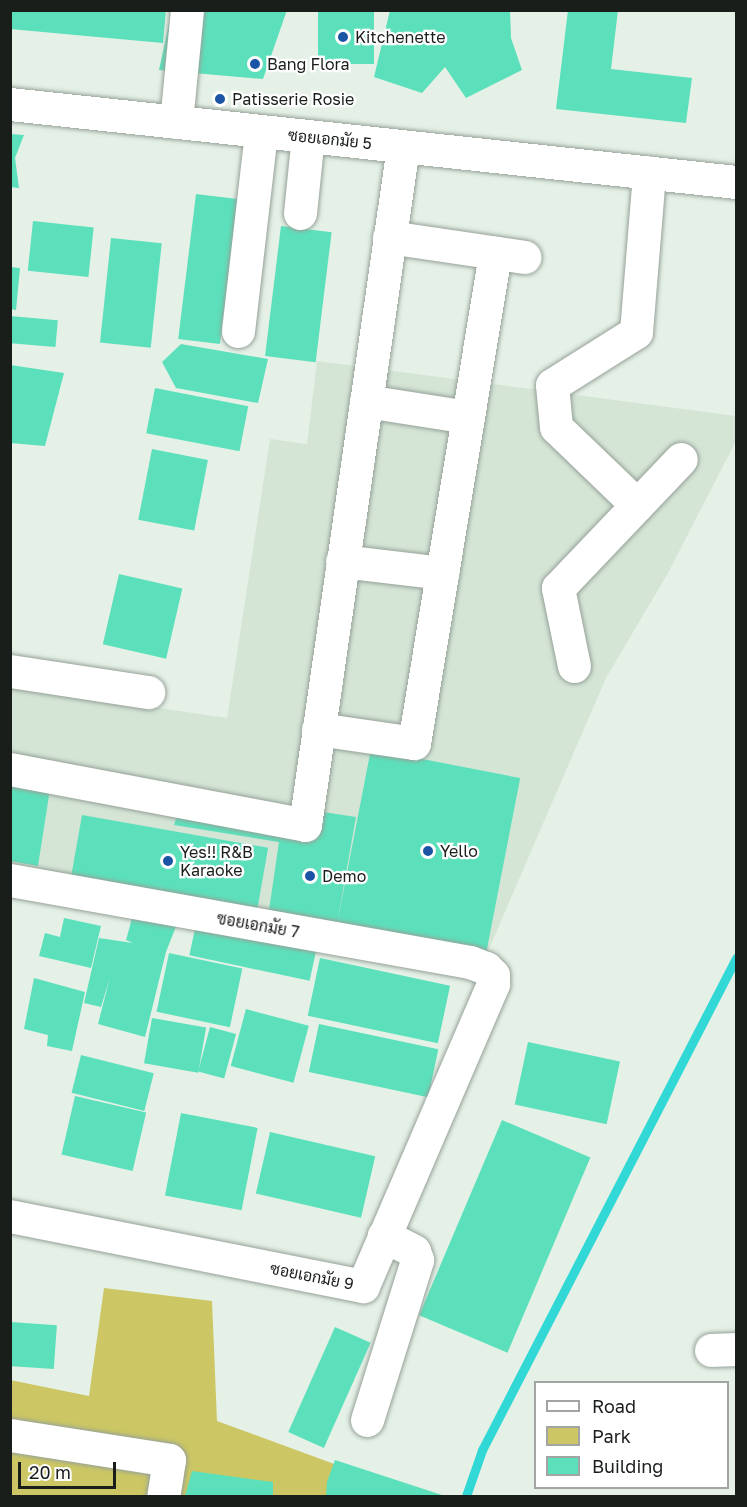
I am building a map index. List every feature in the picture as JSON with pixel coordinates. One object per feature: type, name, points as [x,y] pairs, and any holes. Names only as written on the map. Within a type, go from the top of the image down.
[{"type":"street","points":[[176,122],[187,10]]},
{"type":"street","name":"ซอยเอกมัย 5","points":[[10,104],[736,182]]},
{"type":"street","points":[[238,331],[261,131]]},
{"type":"street","points":[[300,213],[308,136]]},
{"type":"street","points":[[10,769],[304,825],[403,147]]},
{"type":"street","points":[[637,505],[556,427],[552,385],[636,332],[649,173]]},
{"type":"street","points":[[318,729],[414,743],[468,417],[510,255],[389,237]]},
{"type":"street","points":[[366,401],[468,417]]},
{"type":"street","points":[[574,666],[558,588],[681,459]]},
{"type":"street","points":[[342,561],[442,573]]},
{"type":"street","points":[[10,671],[148,692]]},
{"type":"street","name":"ซอยเอกมัย 7","points":[[10,880],[470,962],[486,968],[493,975],[492,984]]},
{"type":"street","name":"ซอยเอกมัย 9","points":[[10,1216],[363,1286],[492,984]]},
{"type":"street","points":[[367,1419],[417,1260],[414,1251],[384,1236]]},
{"type":"street","points":[[10,1436],[169,1460],[163,1497]]},
{"type":"shaded area","points":[[317,361],[736,416],[736,441],[668,573],[606,678],[479,972],[11,875],[10,686],[227,718],[270,439],[307,444]]},
{"type":"green space","points":[[104,1288],[212,1301],[217,1421],[413,1493],[411,1496],[11,1496],[10,1380],[89,1396]]},
{"type":"building","points":[[10,10],[166,10],[163,43],[10,29]]},
{"type":"building","points":[[172,10],[287,10],[263,79],[159,70]]},
{"type":"building","name":"Kitchenette","points":[[318,10],[374,10],[374,64],[318,64]]},
{"type":"building","points":[[390,10],[510,10],[511,38],[522,70],[466,98],[445,67],[422,93],[374,77]]},
{"type":"building","points":[[568,10],[618,10],[611,69],[692,78],[686,123],[556,109]]},
{"type":"building","points":[[10,134],[24,135],[15,158],[19,188],[10,187]]},
{"type":"building","points":[[196,194],[238,199],[220,344],[178,339]]},
{"type":"building","points":[[33,221],[94,227],[88,277],[28,271]]},
{"type":"building","points":[[281,226],[332,232],[316,362],[265,356]]},
{"type":"building","points":[[111,238],[162,243],[151,348],[100,342]]},
{"type":"building","points":[[10,267],[20,268],[16,310],[10,309]]},
{"type":"building","points":[[10,316],[58,320],[55,347],[10,343]]},
{"type":"building","points":[[181,344],[268,359],[258,403],[176,388],[162,362]]},
{"type":"building","points":[[10,365],[64,373],[45,446],[10,443]]},
{"type":"building","points":[[155,388],[248,406],[239,451],[146,433]]},
{"type":"building","points":[[152,449],[208,460],[194,531],[138,520]]},
{"type":"building","points":[[119,574],[182,589],[166,659],[103,644]]},
{"type":"building","name":"Yello","points":[[371,749],[520,778],[486,953],[337,924]]},
{"type":"building","points":[[10,783],[50,789],[38,866],[10,861]]},
{"type":"building","name":"Demo","points":[[184,791],[356,817],[337,924],[269,910],[279,842],[174,825]]},
{"type":"building","name":"Yes!! R&B Karaoke","points":[[82,815],[268,848],[257,909],[71,876]]},
{"type":"building","points":[[134,911],[177,924],[166,952],[145,1037],[98,1024],[110,977],[101,1007],[84,1003],[99,938],[133,943],[126,940]]},
{"type":"building","points":[[64,918],[101,926],[91,968],[39,956],[45,933],[60,937]]},
{"type":"building","points":[[196,924],[316,950],[310,981],[189,955]]},
{"type":"building","points":[[169,953],[242,969],[230,1027],[157,1012]]},
{"type":"building","points":[[320,958],[450,986],[438,1043],[308,1016]]},
{"type":"building","points":[[34,978],[85,992],[72,1051],[47,1046],[48,1035],[24,1029]]},
{"type":"building","points":[[246,1009],[309,1026],[294,1083],[231,1066]]},
{"type":"building","points":[[152,1018],[206,1028],[198,1073],[144,1063]]},
{"type":"building","points":[[319,1024],[438,1049],[428,1097],[309,1072]]},
{"type":"building","points":[[210,1027],[236,1034],[224,1078],[198,1071]]},
{"type":"building","points":[[528,1042],[620,1062],[607,1124],[515,1105]]},
{"type":"building","points":[[81,1055],[154,1073],[144,1111],[72,1093]]},
{"type":"building","points":[[75,1096],[146,1112],[133,1171],[62,1154]]},
{"type":"building","points":[[181,1113],[258,1128],[242,1210],[165,1195]]},
{"type":"building","points":[[502,1120],[590,1158],[508,1353],[419,1315]]},
{"type":"building","points":[[270,1132],[375,1156],[361,1218],[256,1193]]},
{"type":"building","points":[[11,1322],[57,1325],[54,1369],[10,1366]]},
{"type":"building","points":[[335,1327],[371,1343],[324,1448],[288,1432]]},
{"type":"building","points":[[335,1460],[445,1496],[326,1496],[327,1482]]},
{"type":"building","points":[[192,1471],[273,1482],[273,1496],[185,1496]]},
{"type":"waterway","points":[[466,1496],[482,1450],[736,958]]},
{"type":"place","name":"Kitchenette","points":[[343,37]]},
{"type":"place","name":"Bang Flora","points":[[255,64]]},
{"type":"place","name":"Patisserie Rosie","points":[[220,99]]},
{"type":"place","name":"Yello","points":[[428,851]]},
{"type":"place","name":"Yes!! R&B Karaoke","points":[[168,861]]},
{"type":"place","name":"Demo","points":[[310,876]]}]
